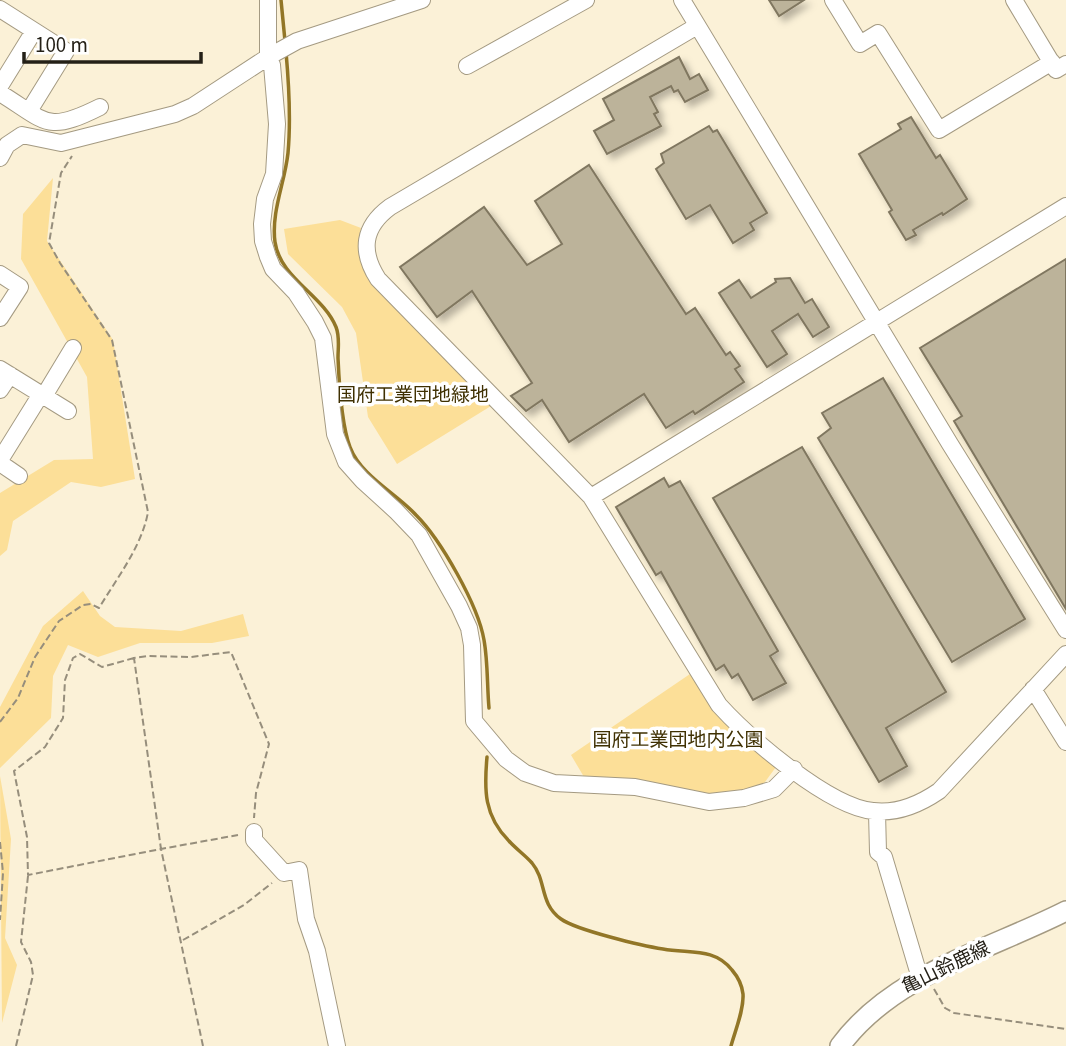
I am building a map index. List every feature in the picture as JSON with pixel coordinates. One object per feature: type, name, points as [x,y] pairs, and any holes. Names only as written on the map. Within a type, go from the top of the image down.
[{"type":"main road","name":"亀山鈴鹿線","points":[[840,1046],[851,1030],[886,999],[924,977],[1066,911]]},
{"type":"street","points":[[268,0],[277,124],[274,174],[265,200],[262,224],[263,241],[273,269],[296,293],[316,322],[323,338],[335,434],[346,462],[362,481],[419,535],[469,628],[474,721],[506,759],[525,773],[554,783],[635,787],[709,802],[744,798],[774,789],[794,769]]},
{"type":"street","points":[[0,159],[7,145],[22,135],[61,143],[175,114],[193,106],[297,41],[422,0]]},
{"type":"street","points":[[467,66],[586,0]]},
{"type":"street","points":[[682,0],[950,444],[1066,630]]},
{"type":"street","points":[[833,0],[860,44],[878,33],[939,130],[1059,63],[1014,0]]},
{"type":"street","points":[[1,12],[66,51],[29,111]]},
{"type":"street","points":[[697,26],[390,206],[372,223],[368,234],[367,255],[378,279],[591,497],[719,705],[739,727],[838,801],[876,818],[915,805],[939,791],[1066,654]]},
{"type":"street","points":[[0,86],[34,31]]},
{"type":"street","points":[[0,93],[46,122],[56,124],[78,118],[100,107]]},
{"type":"street","points":[[591,497],[1066,206]]},
{"type":"street","points":[[0,274],[20,287],[0,318]]},
{"type":"street","points":[[19,476],[0,461],[73,348]]},
{"type":"street","points":[[0,390],[5,372],[68,411]]},
{"type":"street","points":[[1033,689],[1066,742]]},
{"type":"street","points":[[876,818],[878,852],[884,857],[917,968],[924,977]]},
{"type":"street","points":[[254,832],[254,840],[284,873],[299,870],[306,919],[317,951],[337,1046]]},
{"type":"path","points":[[0,722],[18,698],[35,657],[59,621],[83,604],[99,608],[139,541],[149,512],[112,340],[49,243],[61,173],[73,155]]},
{"type":"path","points":[[16,1046],[26,994],[33,975],[31,962],[21,942],[27,875],[27,837],[14,771],[45,747],[63,718],[65,680],[73,658],[80,654],[102,667],[148,656],[191,657],[232,652],[269,744],[256,793],[254,832],[27,875]]},
{"type":"path","points":[[134,658],[161,849],[204,1046]]},
{"type":"path","points":[[0,842],[3,873],[0,920]]},
{"type":"path","points":[[182,940],[244,905],[284,873]]},
{"type":"path","points":[[924,977],[945,1008],[954,1013],[1066,1029]]},
{"type":"green space","points":[[53,178],[47,241],[113,340],[135,479],[101,487],[71,482],[13,521],[7,550],[0,556],[0,493],[54,460],[93,459],[87,377],[21,259],[23,214]]},
{"type":"green space","name":"国府工業団地緑地","points":[[340,220],[361,228],[360,254],[368,279],[491,406],[397,464],[368,417],[356,333],[342,307],[288,254],[284,229]]},
{"type":"green space","points":[[83,591],[100,616],[115,627],[181,631],[243,614],[249,636],[212,643],[140,643],[98,657],[68,645],[53,676],[51,718],[0,768],[0,707],[43,626]]},
{"type":"green space","name":"国府工業団地内公園","points":[[690,674],[735,735],[776,767],[762,786],[726,794],[704,794],[584,777],[571,755]]},
{"type":"green space","points":[[0,776],[11,839],[5,938],[17,965],[2,1023]]},
{"type":"building","points":[[769,0],[804,0],[779,16]]},
{"type":"building","points":[[679,57],[690,79],[699,74],[708,90],[685,102],[678,90],[674,92],[671,86],[650,97],[658,112],[654,114],[661,126],[607,154],[594,131],[614,120],[603,99]]},
{"type":"building","points":[[911,117],[936,158],[940,155],[967,199],[913,230],[916,235],[906,240],[889,212],[892,210],[859,154],[901,129],[898,124]]},
{"type":"building","points":[[709,126],[713,132],[717,130],[767,213],[750,223],[754,230],[733,243],[710,205],[686,219],[656,169],[664,163],[661,154]]},
{"type":"building","points":[[589,165],[686,314],[695,308],[726,355],[730,352],[740,366],[735,369],[744,382],[695,414],[693,411],[666,428],[644,394],[569,442],[542,400],[526,411],[511,396],[532,383],[472,291],[437,317],[400,267],[484,207],[527,265],[562,244],[535,201]]},
{"type":"building","points":[[1066,259],[1066,609],[954,421],[962,416],[920,348]]},
{"type":"building","points":[[790,278],[805,303],[812,299],[829,327],[813,337],[798,314],[772,331],[787,354],[767,367],[719,293],[739,280],[751,298],[776,282],[775,279]]},
{"type":"building","points":[[883,378],[1025,619],[952,662],[818,438],[831,428],[822,413]]},
{"type":"building","points":[[802,447],[946,692],[886,728],[907,766],[879,782],[713,498]]},
{"type":"building","points":[[664,478],[669,487],[680,481],[778,651],[770,656],[786,683],[753,700],[738,674],[732,678],[724,665],[716,670],[661,572],[656,575],[616,507]]},
{"type":"waterway","points":[[281,0],[285,41]]},
{"type":"waterway","points":[[286,52],[289,90],[288,153],[274,231],[279,255],[293,276],[322,305],[336,327],[343,416],[347,438],[355,457],[370,475],[426,526],[447,556],[474,609],[484,640],[489,708]]},
{"type":"waterway","points":[[487,757],[486,791],[490,812],[501,832],[537,870],[546,899],[554,913],[580,928],[626,941],[709,955],[732,970],[741,984],[743,1000],[731,1046]]}]
